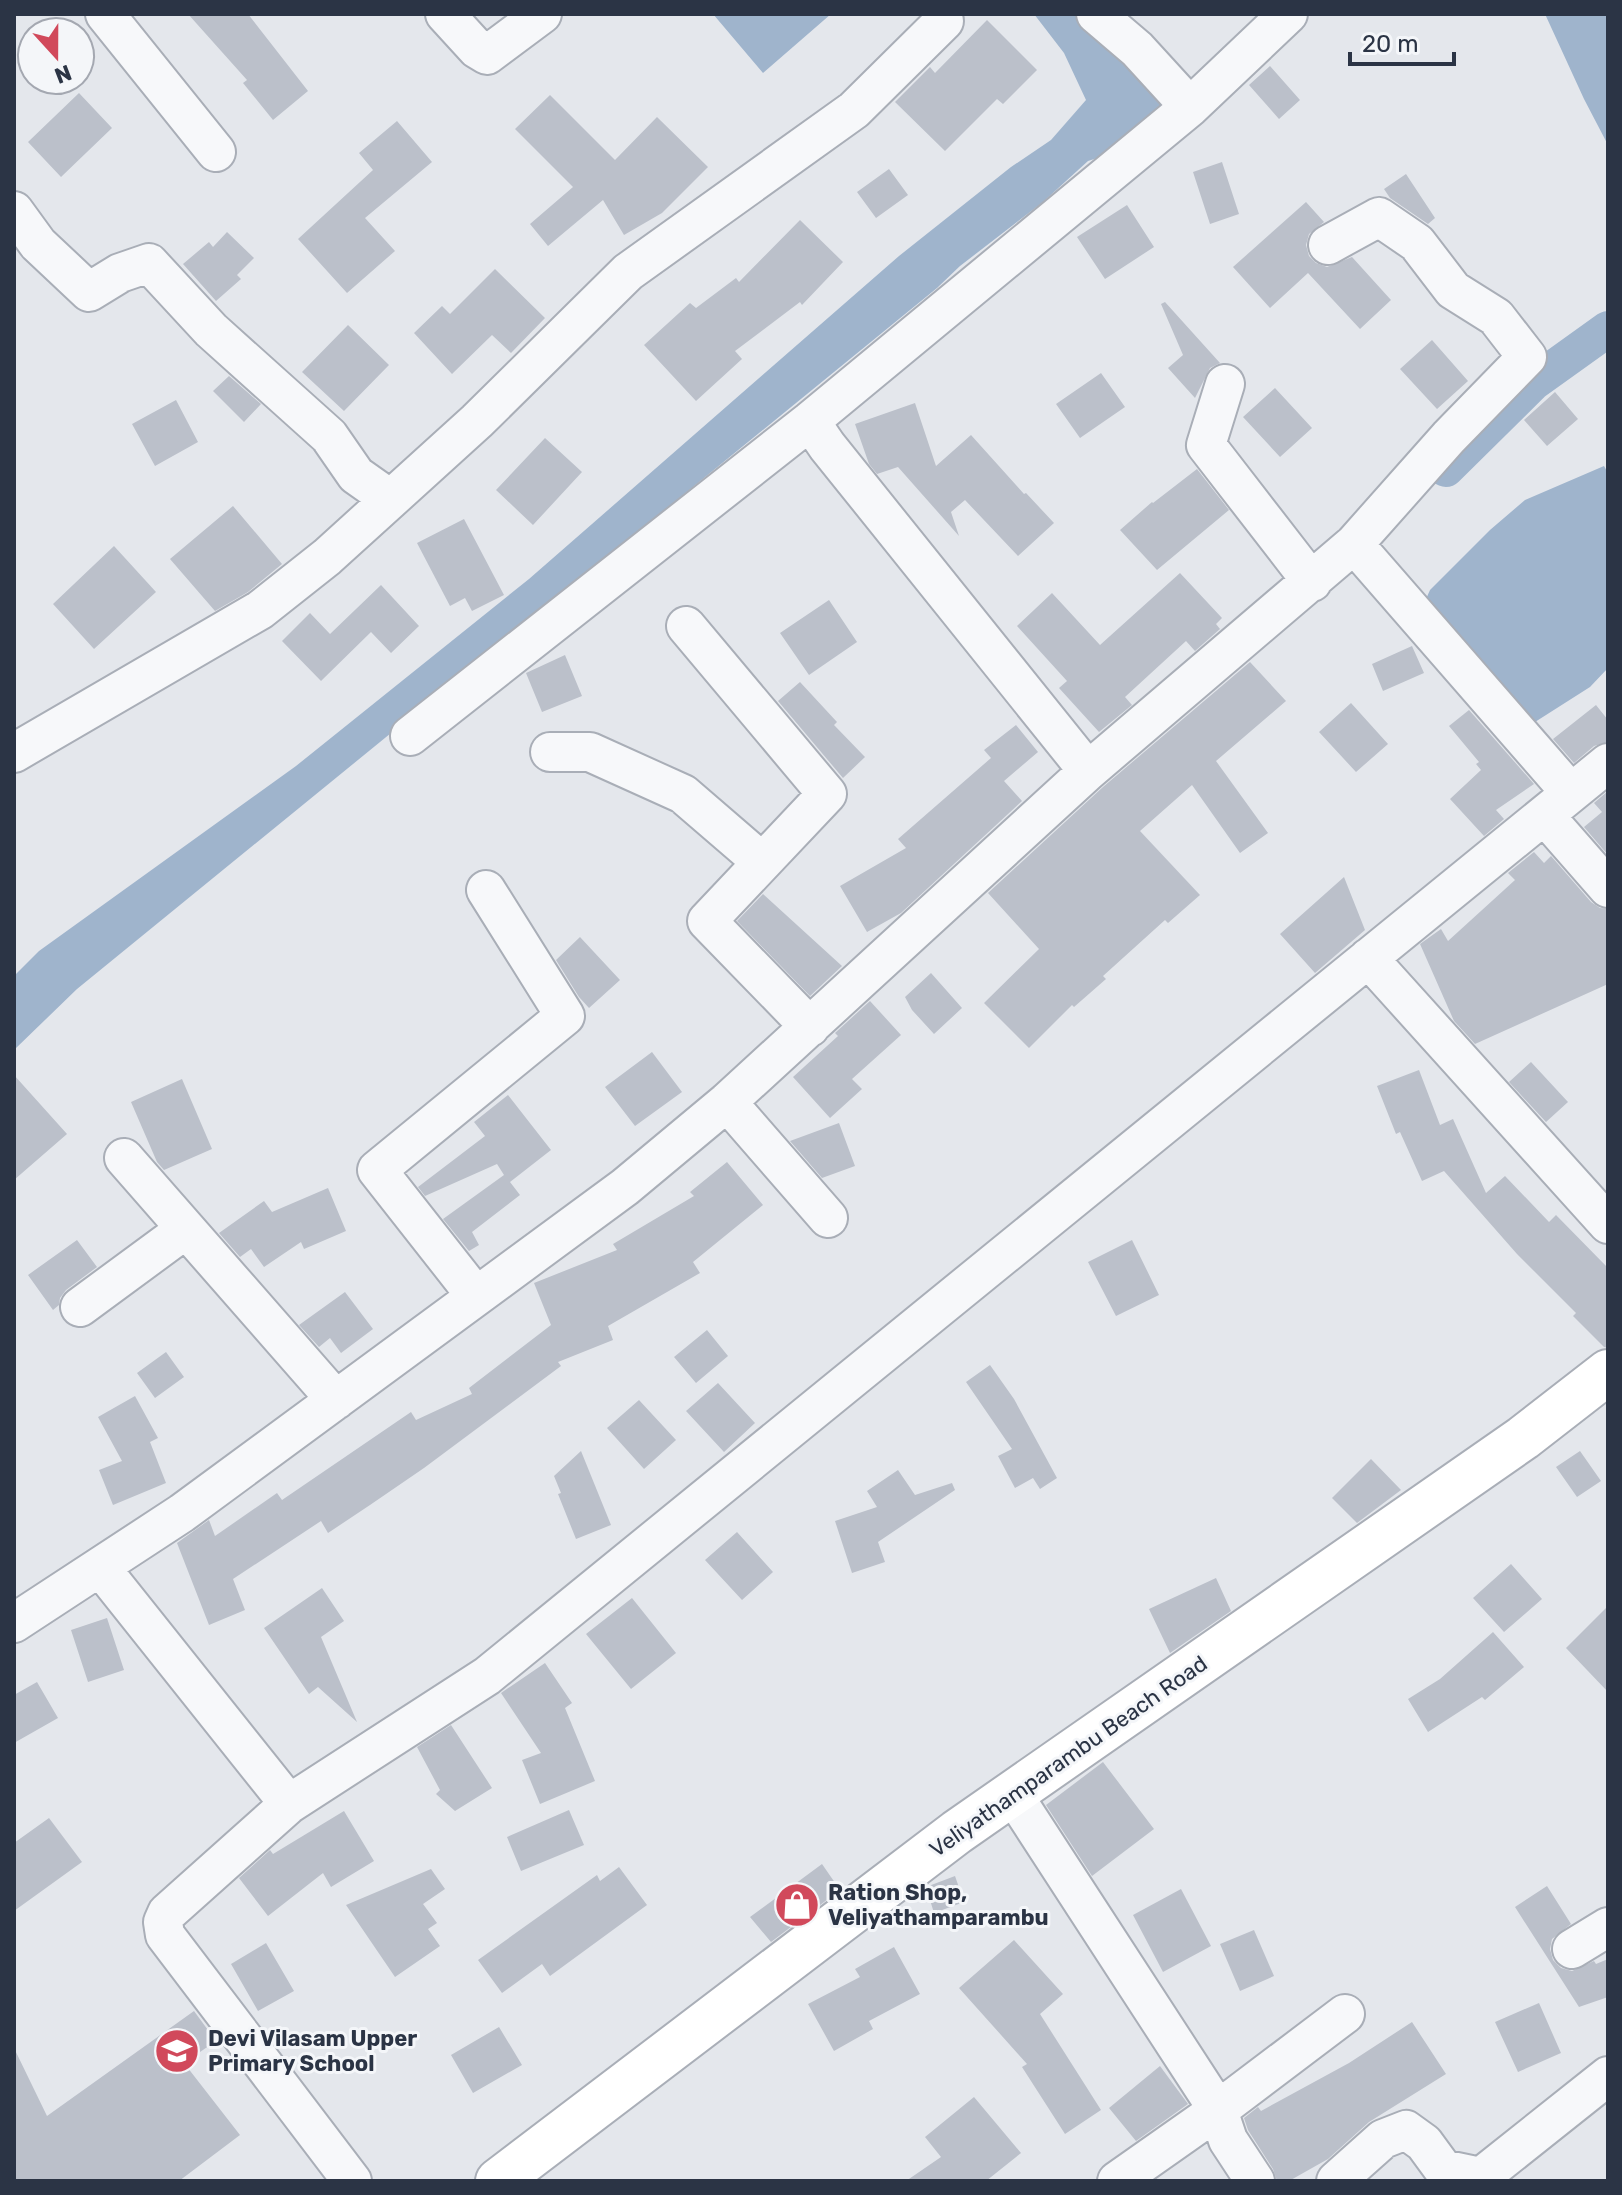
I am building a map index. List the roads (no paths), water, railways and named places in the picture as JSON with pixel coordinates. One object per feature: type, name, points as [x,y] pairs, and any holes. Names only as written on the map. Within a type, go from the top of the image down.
[{"type":"main road","name":"Veliyathamparambu Beach Road","points":[[498,2181],[957,1832],[1523,1438],[1608,1372]]},
{"type":"street","points":[[105,14],[216,152]]},
{"type":"street","points":[[445,14],[477,49],[487,55],[542,14]]},
{"type":"street","points":[[1096,14],[1137,49],[1190,107]]},
{"type":"street","points":[[410,736],[810,421],[1190,107],[1288,14]]},
{"type":"street","points":[[14,753],[260,610],[327,557],[477,421],[628,272],[854,110],[944,21]]},
{"type":"street","points":[[14,211],[38,244],[89,292],[120,273],[149,263],[211,330],[329,436],[356,475],[390,499]]},
{"type":"street","points":[[14,1623],[182,1513],[625,1187],[727,1102],[1088,771],[1354,544],[1449,437],[1527,357],[1496,317],[1453,290],[1417,243],[1379,217],[1328,245]]},
{"type":"street","points":[[1225,384],[1206,445],[1312,582]]},
{"type":"street","points":[[810,421],[1088,771]]},
{"type":"street","points":[[1354,544],[1558,804],[1608,888]]},
{"type":"street","points":[[686,626],[827,794],[707,921],[810,1027]]},
{"type":"street","points":[[550,752],[590,752],[683,794],[762,862]]},
{"type":"street","points":[[352,2181],[165,1935],[163,1922],[167,1913],[289,1804],[487,1676],[1608,763]]},
{"type":"street","points":[[476,1296],[377,1170],[565,1016],[486,890]]},
{"type":"street","points":[[1368,958],[1608,1224]]},
{"type":"street","points":[[727,1102],[828,1218]]},
{"type":"street","points":[[124,1158],[336,1400]]},
{"type":"street","points":[[80,1307],[186,1229]]},
{"type":"street","points":[[100,1567],[289,1804]]},
{"type":"street","points":[[1012,1793],[1218,2110],[1228,2140],[1255,2181]]},
{"type":"street","points":[[1572,1949],[1608,1927]]},
{"type":"street","points":[[1117,2181],[1218,2110],[1345,2014]]},
{"type":"street","points":[[1336,2181],[1383,2139],[1406,2130],[1424,2143],[1443,2169],[1482,2179],[1608,2076]]},
{"type":"water","points":[[713,14],[831,14],[763,73]]},
{"type":"water","points":[[1034,14],[1098,14],[1173,108],[1144,143],[1088,161],[1043,202],[960,266],[937,288],[77,989],[14,1050],[14,976],[39,951],[296,766],[529,579],[899,256],[1011,167],[1051,140],[1086,100],[1064,53]]},
{"type":"water","points":[[1545,14],[1608,14],[1608,145],[1584,99]]},
{"type":"water","points":[[1604,466],[1608,473],[1608,668],[1590,687],[1535,722],[1418,617],[1430,590],[1525,500]]},
{"type":"waterway","points":[[1446,469],[1534,382],[1608,329]]},
{"type":"place","name":"Ration Shop, Veliyathamparambu","points":[[797,1905]]},
{"type":"place","name":"Devi Vilasam Upper Primary School","points":[[177,2051]]}]
